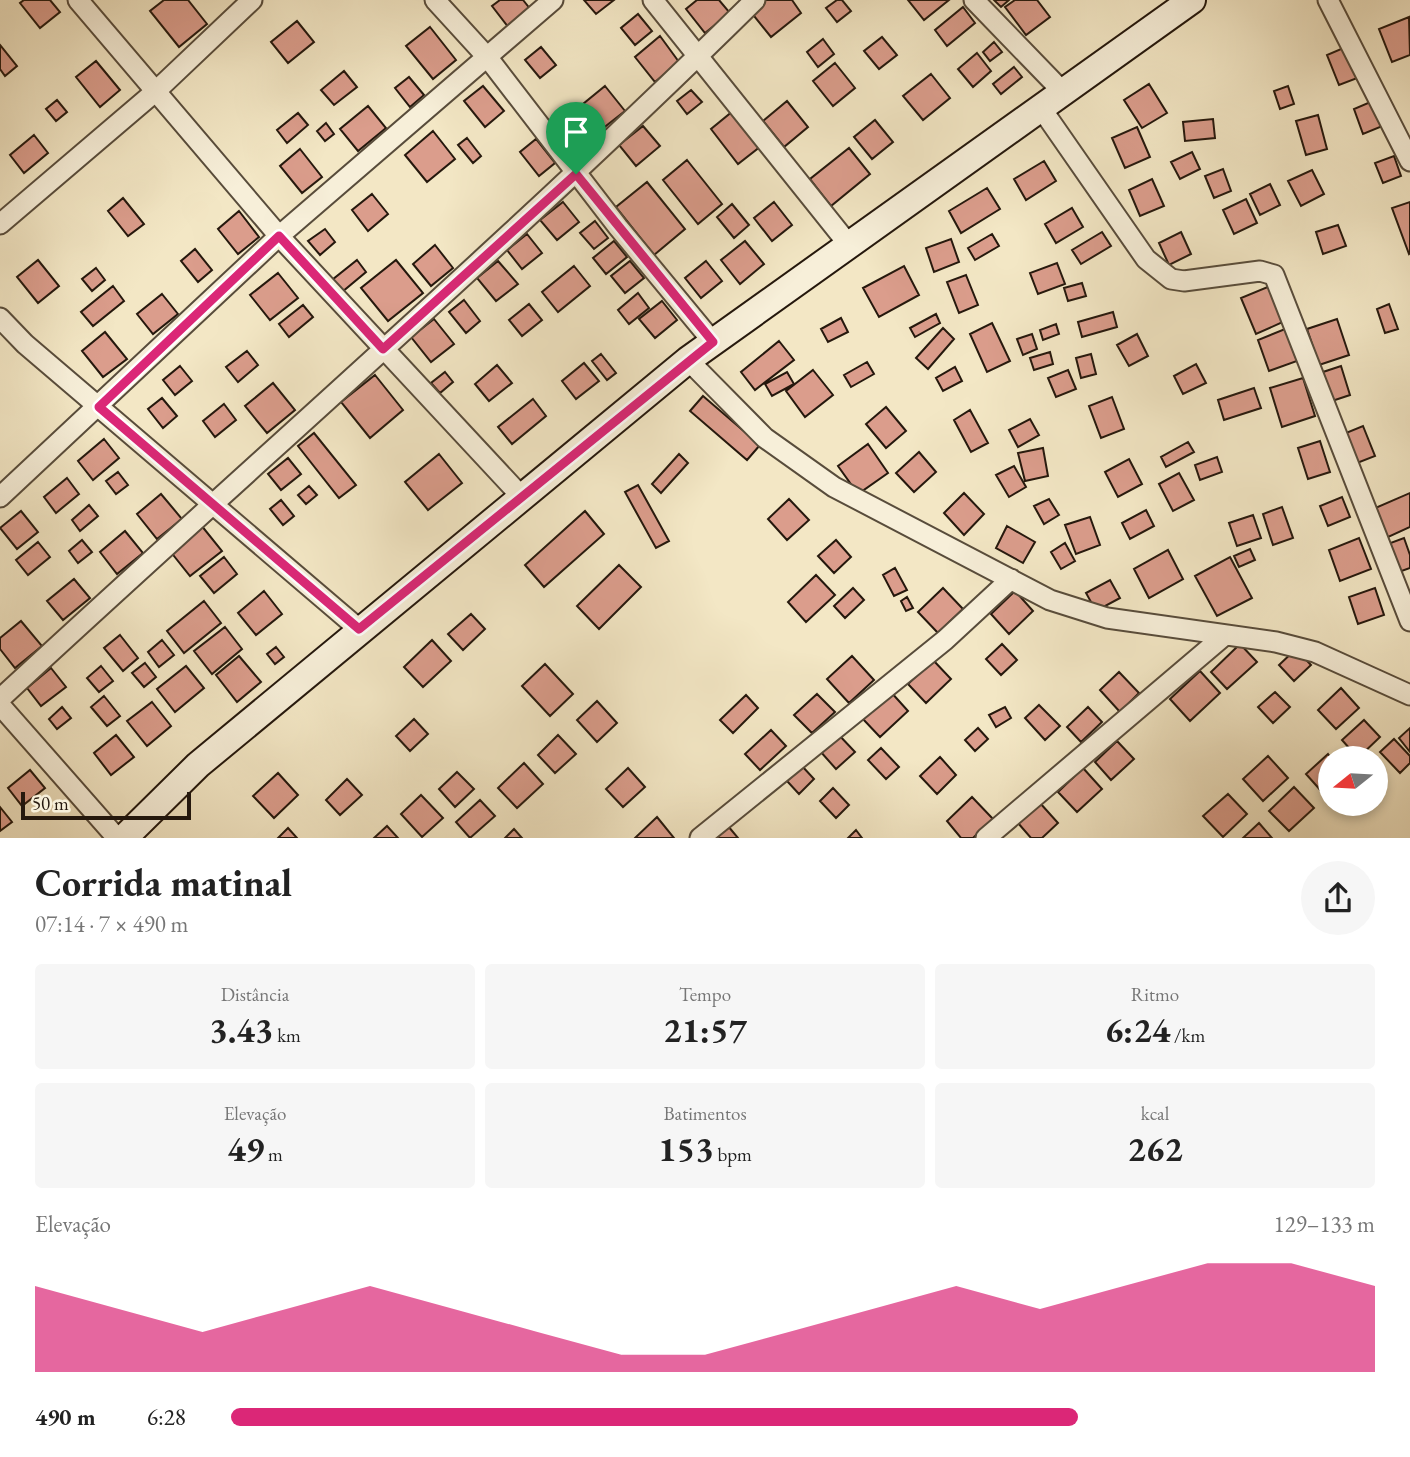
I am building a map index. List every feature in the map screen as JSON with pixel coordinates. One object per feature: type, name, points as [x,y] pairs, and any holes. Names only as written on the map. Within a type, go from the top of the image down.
[{"type":"main road","points":[[124,838],[198,765],[359,629],[688,360],[1192,0]]},
{"type":"street","points":[[78,0],[279,236],[521,496]]},
{"type":"street","points":[[0,224],[156,92],[252,0]]},
{"type":"street","points":[[435,0],[488,58],[576,174],[713,342]]},
{"type":"street","points":[[0,497],[279,236],[553,0]]},
{"type":"street","points":[[653,0],[849,245]]},
{"type":"street","points":[[0,699],[211,503],[576,174],[755,0]]},
{"type":"street","points":[[974,0],[1063,92]]},
{"type":"street","points":[[1328,0],[1410,162]]},
{"type":"street","points":[[1041,108],[1146,259],[1171,279],[1184,281],[1260,271],[1273,275],[1410,621]]},
{"type":"street","points":[[0,318],[25,344],[359,629]]},
{"type":"street","points":[[688,360],[765,439],[834,487],[1050,600],[1107,618],[1225,635],[1315,652],[1410,695]]},
{"type":"street","points":[[700,838],[801,753],[945,640],[1011,579]]},
{"type":"street","points":[[986,838],[1225,635]]},
{"type":"street","points":[[0,705],[117,838]]},
{"type":"building","points":[[24,0],[50,0],[60,12],[40,28],[20,3]]},
{"type":"building","points":[[164,0],[188,0],[207,24],[179,47],[150,11]]},
{"type":"building","points":[[500,0],[523,0],[531,10],[509,28],[492,6]]},
{"type":"building","points":[[584,0],[614,0],[596,14]]},
{"type":"building","points":[[697,0],[719,0],[730,13],[705,33],[686,9]]},
{"type":"building","points":[[764,0],[792,0],[801,13],[771,37],[750,11]]},
{"type":"building","points":[[837,0],[842,0],[851,11],[837,22],[826,8]]},
{"type":"building","points":[[908,0],[949,0],[924,20]]},
{"type":"building","points":[[994,0],[1009,0],[1001,7]]},
{"type":"building","points":[[1015,0],[1037,0],[1050,17],[1026,35],[1005,7]]},
{"type":"building","points":[[963,7],[975,23],[947,46],[935,30]]},
{"type":"building","points":[[638,14],[652,31],[635,45],[621,28]]},
{"type":"building","points":[[1409,17],[1410,55],[1392,62],[1379,29]]},
{"type":"building","points":[[297,21],[314,42],[288,63],[271,42]]},
{"type":"building","points":[[430,27],[456,60],[433,79],[406,46]]},
{"type":"building","points":[[660,36],[679,62],[655,82],[635,57]]},
{"type":"building","points":[[882,37],[897,55],[879,69],[864,51]]},
{"type":"building","points":[[823,39],[834,54],[818,67],[807,52]]},
{"type":"building","points":[[994,42],[1002,52],[990,61],[983,52]]},
{"type":"building","points":[[0,45],[17,66],[5,76],[0,69]]},
{"type":"building","points":[[1348,46],[1360,77],[1339,85],[1327,55]]},
{"type":"building","points":[[541,47],[556,65],[540,78],[525,60]]},
{"type":"building","points":[[977,53],[991,71],[973,87],[958,69]]},
{"type":"building","points":[[96,61],[120,90],[100,107],[76,77]]},
{"type":"building","points":[[835,63],[855,88],[833,106],[813,81]]},
{"type":"building","points":[[1014,67],[1022,77],[1001,94],[993,84]]},
{"type":"building","points":[[344,71],[357,87],[334,105],[321,90]]},
{"type":"building","points":[[931,74],[950,98],[923,120],[903,96]]},
{"type":"building","points":[[409,77],[424,95],[410,107],[395,88]]},
{"type":"building","points":[[1149,84],[1167,113],[1142,128],[1124,100]]},
{"type":"building","points":[[483,86],[504,111],[485,127],[464,101]]},
{"type":"building","points":[[605,86],[625,111],[602,129],[583,104]]},
{"type":"building","points":[[1288,86],[1294,104],[1280,109],[1274,91]]},
{"type":"building","points":[[691,90],[702,102],[687,114],[677,101]]},
{"type":"building","points":[[57,100],[67,112],[56,121],[46,109]]},
{"type":"building","points":[[1375,100],[1385,125],[1363,134],[1354,109]]},
{"type":"building","points":[[787,101],[808,127],[784,147],[763,121]]},
{"type":"building","points":[[368,106],[386,128],[358,151],[340,129]]},
{"type":"building","points":[[733,111],[761,146],[738,164],[711,129]]},
{"type":"building","points":[[298,113],[308,125],[287,143],[277,130]]},
{"type":"building","points":[[1318,115],[1327,149],[1306,155],[1296,121]]},
{"type":"building","points":[[1213,119],[1215,138],[1185,141],[1183,122]]},
{"type":"building","points":[[875,120],[893,142],[872,159],[854,137]]},
{"type":"building","points":[[326,123],[334,134],[325,141],[317,131]]},
{"type":"building","points":[[643,126],[660,146],[636,166],[619,145]]},
{"type":"building","points":[[1137,127],[1150,157],[1125,168],[1112,138]]},
{"type":"building","points":[[433,131],[455,159],[427,182],[405,155]]},
{"type":"building","points":[[34,135],[48,153],[24,173],[10,155]]},
{"type":"building","points":[[467,138],[481,156],[473,163],[458,145]]},
{"type":"building","points":[[536,139],[555,163],[539,176],[520,152]]},
{"type":"building","points":[[849,148],[870,174],[831,206],[810,179]]},
{"type":"building","points":[[300,149],[322,177],[302,193],[280,166]]},
{"type":"building","points":[[1192,152],[1200,169],[1180,179],[1171,162]]},
{"type":"building","points":[[1394,156],[1401,176],[1383,183],[1375,163]]},
{"type":"building","points":[[687,160],[722,204],[698,224],[663,180]]},
{"type":"building","points":[[1044,161],[1056,181],[1026,200],[1014,179]]},
{"type":"building","points":[[1223,169],[1231,191],[1214,198],[1205,176]]},
{"type":"building","points":[[1312,170],[1324,194],[1301,206],[1288,181]]},
{"type":"building","points":[[1152,179],[1164,206],[1140,216],[1129,190]]},
{"type":"building","points":[[647,182],[685,229],[654,255],[616,207]]},
{"type":"building","points":[[1270,184],[1280,205],[1260,215],[1250,194]]},
{"type":"building","points":[[987,188],[1000,209],[961,233],[949,211]]},
{"type":"building","points":[[372,194],[388,214],[368,231],[352,210]]},
{"type":"building","points":[[123,198],[144,224],[128,236],[108,211]]},
{"type":"building","points":[[1246,199],[1257,223],[1234,234],[1223,210]]},
{"type":"building","points":[[563,202],[579,222],[557,240],[540,220]]},
{"type":"building","points":[[774,202],[792,225],[772,241],[754,218]]},
{"type":"building","points":[[1410,202],[1410,253],[1409,254],[1392,208]]},
{"type":"building","points":[[732,204],[749,225],[734,238],[717,217]]},
{"type":"building","points":[[1072,208],[1083,227],[1056,243],[1045,224]]},
{"type":"building","points":[[239,211],[259,237],[238,254],[218,229]]},
{"type":"building","points":[[595,221],[608,238],[594,249],[580,233]]},
{"type":"building","points":[[1338,225],[1346,246],[1323,254],[1316,232]]},
{"type":"building","points":[[325,229],[335,242],[320,255],[308,241]]},
{"type":"building","points":[[1102,232],[1111,246],[1081,264],[1072,250]]},
{"type":"building","points":[[1181,232],[1191,254],[1169,265],[1159,243]]},
{"type":"building","points":[[527,234],[542,253],[522,269],[507,250]]},
{"type":"building","points":[[992,234],[999,246],[975,260],[968,248]]},
{"type":"building","points":[[951,239],[959,262],[934,272],[926,248]]},
{"type":"building","points":[[614,241],[627,257],[606,274],[593,258]]},
{"type":"building","points":[[745,241],[764,264],[740,284],[721,260]]},
{"type":"building","points":[[435,245],[453,268],[431,286],[413,264]]},
{"type":"building","points":[[195,249],[212,270],[198,282],[181,261]]},
{"type":"building","points":[[38,260],[59,286],[38,303],[17,277]]},
{"type":"building","points":[[357,260],[366,272],[342,292],[332,280]]},
{"type":"building","points":[[396,260],[423,293],[388,321],[361,288]]},
{"type":"building","points":[[498,261],[518,284],[496,301],[477,278]]},
{"type":"building","points":[[630,261],[644,278],[625,293],[611,276]]},
{"type":"building","points":[[706,261],[722,281],[701,298],[685,278]]},
{"type":"building","points":[[1057,263],[1065,284],[1038,294],[1030,273]]},
{"type":"building","points":[[574,266],[590,286],[558,312],[542,292]]},
{"type":"building","points":[[904,266],[919,295],[879,317],[863,288]]},
{"type":"building","points":[[96,268],[105,280],[92,291],[82,279]]},
{"type":"building","points":[[278,273],[298,298],[270,320],[250,295]]},
{"type":"building","points":[[966,275],[978,305],[959,313],[947,282]]},
{"type":"building","points":[[1082,283],[1086,296],[1068,301],[1064,288]]},
{"type":"building","points":[[113,286],[124,301],[93,326],[81,312]]},
{"type":"building","points":[[1270,286],[1285,321],[1256,334],[1241,298]]},
{"type":"building","points":[[638,293],[649,308],[629,324],[618,310]]},
{"type":"building","points":[[162,294],[178,314],[153,334],[137,314]]},
{"type":"building","points":[[464,300],[480,321],[466,333],[449,312]]},
{"type":"building","points":[[662,301],[677,320],[655,338],[639,319]]},
{"type":"building","points":[[529,304],[542,320],[522,336],[509,320]]},
{"type":"building","points":[[1389,304],[1398,329],[1385,333],[1377,309]]},
{"type":"building","points":[[303,305],[313,317],[289,337],[279,324]]},
{"type":"building","points":[[1113,312],[1117,327],[1082,337],[1078,322]]},
{"type":"building","points":[[936,314],[940,323],[915,337],[910,328]]},
{"type":"building","points":[[841,318],[848,332],[828,342],[821,329]]},
{"type":"building","points":[[434,319],[454,344],[431,362],[411,337]]},
{"type":"building","points":[[1337,319],[1349,355],[1319,365],[1307,329]]},
{"type":"building","points":[[992,323],[1010,361],[987,372],[970,334]]},
{"type":"building","points":[[1056,324],[1059,334],[1043,340],[1040,330]]},
{"type":"building","points":[[943,328],[954,339],[928,369],[916,358]]},
{"type":"building","points":[[1285,329],[1297,361],[1269,371],[1258,340]]},
{"type":"building","points":[[105,332],[127,359],[103,377],[82,351]]},
{"type":"building","points":[[1032,334],[1037,349],[1023,355],[1017,339]]},
{"type":"building","points":[[1137,334],[1148,356],[1129,366],[1117,345]]},
{"type":"building","points":[[779,341],[794,360],[755,390],[741,372]]},
{"type":"building","points":[[247,351],[258,365],[238,382],[226,367]]},
{"type":"building","points":[[1050,352],[1053,364],[1034,370],[1030,358]]},
{"type":"building","points":[[601,354],[616,373],[607,380],[592,361]]},
{"type":"building","points":[[1091,354],[1096,374],[1081,378],[1076,358]]},
{"type":"building","points":[[867,362],[874,374],[851,387],[844,375]]},
{"type":"building","points":[[584,363],[599,381],[576,399],[562,381]]},
{"type":"building","points":[[1196,364],[1206,383],[1183,394],[1174,376]]},
{"type":"building","points":[[497,365],[512,383],[489,401],[475,384]]},
{"type":"building","points":[[180,366],[192,381],[175,395],[163,380]]},
{"type":"building","points":[[1341,366],[1350,395],[1332,401],[1323,372]]},
{"type":"building","points":[[955,367],[962,381],[943,391],[936,378]]},
{"type":"building","points":[[813,370],[833,395],[805,417],[786,391]]},
{"type":"building","points":[[1068,370],[1076,389],[1056,397],[1048,378]]},
{"type":"building","points":[[445,372],[453,382],[440,393],[431,383]]},
{"type":"building","points":[[787,372],[794,384],[772,396],[765,384]]},
{"type":"building","points":[[375,375],[403,410],[370,438],[341,402]]},
{"type":"building","points":[[1303,378],[1315,416],[1282,427],[1270,388]]},
{"type":"building","points":[[273,383],[295,410],[267,433],[245,406]]},
{"type":"building","points":[[1254,388],[1261,408],[1224,420],[1218,400]]},
{"type":"building","points":[[703,396],[760,445],[747,460],[690,411]]},
{"type":"building","points":[[1112,397],[1124,429],[1101,438],[1089,406]]},
{"type":"building","points":[[162,398],[177,416],[163,428],[148,409]]},
{"type":"building","points":[[533,399],[546,416],[512,444],[498,427]]},
{"type":"building","points":[[224,404],[236,420],[215,437],[203,421]]},
{"type":"building","points":[[886,407],[906,431],[886,448],[866,424]]},
{"type":"building","points":[[970,410],[988,443],[971,452],[954,420]]},
{"type":"building","points":[[1030,419],[1039,435],[1018,447],[1009,430]]},
{"type":"building","points":[[1363,426],[1375,456],[1352,465],[1341,435]]},
{"type":"building","points":[[314,433],[356,485],[339,498],[298,446]]},
{"type":"building","points":[[104,439],[119,458],[93,480],[78,461]]},
{"type":"building","points":[[1320,441],[1330,472],[1308,479],[1298,448]]},
{"type":"building","points":[[1188,442],[1194,452],[1166,467],[1161,457]]},
{"type":"building","points":[[868,444],[888,473],[858,494],[838,466]]},
{"type":"building","points":[[1043,448],[1048,476],[1025,481],[1018,453]]},
{"type":"building","points":[[919,452],[936,472],[914,492],[896,473]]},
{"type":"building","points":[[439,454],[462,483],[428,510],[405,482]]},
{"type":"building","points":[[679,454],[688,463],[661,493],[652,484]]},
{"type":"building","points":[[1217,457],[1222,472],[1200,480],[1195,465]]},
{"type":"building","points":[[288,458],[301,474],[281,490],[268,474]]},
{"type":"building","points":[[1129,459],[1142,484],[1118,497],[1105,472]]},
{"type":"building","points":[[1014,466],[1026,487],[1009,497],[996,475]]},
{"type":"building","points":[[118,472],[128,485],[116,494],[106,481]]},
{"type":"building","points":[[1179,473],[1194,500],[1173,511],[1159,484]]},
{"type":"building","points":[[67,478],[79,494],[56,513],[44,497]]},
{"type":"building","points":[[638,485],[669,541],[656,548],[625,492]]},
{"type":"building","points":[[309,486],[317,495],[306,504],[298,495]]},
{"type":"building","points":[[964,493],[984,514],[964,535],[944,513]]},
{"type":"building","points":[[1410,493],[1410,527],[1386,538],[1373,509]]},
{"type":"building","points":[[161,494],[182,519],[157,539],[137,514]]},
{"type":"building","points":[[1342,497],[1350,517],[1328,526],[1320,506]]},
{"type":"building","points":[[789,499],[809,520],[787,540],[768,519]]},
{"type":"building","points":[[1049,499],[1059,515],[1044,524],[1034,506]]},
{"type":"building","points":[[281,500],[294,516],[283,525],[270,509]]},
{"type":"building","points":[[89,505],[98,516],[80,531],[72,520]]},
{"type":"building","points":[[1282,507],[1293,538],[1273,545],[1263,514]]},
{"type":"building","points":[[1146,510],[1154,526],[1130,539],[1122,523]]},
{"type":"building","points":[[21,511],[38,532],[17,549],[0,528]]},
{"type":"building","points":[[585,511],[604,534],[544,587],[525,565]]},
{"type":"building","points":[[1253,515],[1261,538],[1237,546],[1229,523]]},
{"type":"building","points":[[1090,517],[1100,545],[1076,554],[1065,525]]},
{"type":"building","points":[[201,525],[222,551],[190,576],[170,551]]},
{"type":"building","points":[[1007,526],[1035,542],[1023,563],[996,548]]},
{"type":"building","points":[[125,531],[143,553],[117,574],[100,552]]},
{"type":"building","points":[[1359,538],[1371,569],[1340,581],[1329,550]]},
{"type":"building","points":[[1404,538],[1410,555],[1410,568],[1396,573],[1385,545]]},
{"type":"building","points":[[82,540],[92,552],[78,563],[69,551]]},
{"type":"building","points":[[836,540],[851,557],[834,573],[818,556]]},
{"type":"building","points":[[38,542],[50,557],[28,575],[16,560]]},
{"type":"building","points":[[1065,543],[1075,561],[1061,569],[1051,552]]},
{"type":"building","points":[[1250,549],[1255,560],[1239,567],[1234,556]]},
{"type":"building","points":[[1168,550],[1183,579],[1149,598],[1134,569]]},
{"type":"building","points":[[224,557],[237,574],[214,593],[200,576]]},
{"type":"building","points":[[1230,557],[1252,598],[1217,616],[1195,576]]},
{"type":"building","points":[[619,565],[641,587],[599,629],[577,606]]},
{"type":"building","points":[[895,568],[907,590],[894,596],[883,575]]},
{"type":"building","points":[[816,575],[835,595],[806,622],[788,602]]},
{"type":"building","points":[[74,579],[90,598],[63,620],[47,601]]},
{"type":"building","points":[[1110,580],[1120,598],[1096,611],[1086,593]]},
{"type":"building","points":[[853,588],[864,600],[845,618],[834,606]]},
{"type":"building","points":[[943,588],[963,609],[938,633],[918,612]]},
{"type":"building","points":[[1375,588],[1384,615],[1358,624],[1349,597]]},
{"type":"building","points":[[264,591],[282,614],[256,635],[238,613]]},
{"type":"building","points":[[1015,591],[1033,611],[1009,634],[991,614]]},
{"type":"building","points":[[907,597],[913,608],[906,611],[901,601]]},
{"type":"building","points":[[204,601],[221,623],[184,653],[167,631]]},
{"type":"building","points":[[471,614],[485,629],[463,650],[448,634]]},
{"type":"building","points":[[21,621],[42,646],[15,668],[0,649],[0,638]]},
{"type":"building","points":[[225,627],[242,649],[212,674],[194,651]]},
{"type":"building","points":[[120,635],[138,658],[123,671],[104,648]]},
{"type":"building","points":[[162,640],[174,655],[159,667],[148,652]]},
{"type":"building","points":[[432,640],[451,661],[423,687],[404,667]]},
{"type":"building","points":[[1002,644],[1017,660],[1001,675],[986,659]]},
{"type":"building","points":[[1240,644],[1257,662],[1227,689],[1211,672]]},
{"type":"building","points":[[276,647],[284,657],[275,664],[267,654]]},
{"type":"building","points":[[1296,649],[1311,665],[1294,681],[1279,665]]},
{"type":"building","points":[[239,656],[261,682],[237,702],[216,675]]},
{"type":"building","points":[[852,656],[874,680],[849,703],[827,679]]},
{"type":"building","points":[[933,660],[951,679],[926,703],[908,684]]},
{"type":"building","points":[[145,663],[156,677],[144,687],[132,673]]},
{"type":"building","points":[[545,664],[573,694],[550,716],[522,686]]},
{"type":"building","points":[[101,666],[113,681],[99,692],[87,678]]},
{"type":"building","points":[[186,666],[204,688],[175,712],[157,689]]},
{"type":"building","points":[[51,668],[66,687],[41,706],[27,688]]},
{"type":"building","points":[[1200,671],[1220,693],[1190,721],[1170,699]]},
{"type":"building","points":[[1119,672],[1139,693],[1120,712],[1100,690]]},
{"type":"building","points":[[1341,688],[1359,708],[1336,729],[1318,710]]},
{"type":"building","points":[[890,691],[908,711],[880,737],[862,718]]},
{"type":"building","points":[[1275,692],[1290,707],[1273,723],[1258,707]]},
{"type":"building","points":[[817,694],[835,712],[812,733],[794,715]]},
{"type":"building","points":[[746,695],[758,708],[733,733],[720,720]]},
{"type":"building","points":[[104,696],[120,716],[107,726],[91,707]]},
{"type":"building","points":[[597,701],[617,723],[597,742],[577,720]]},
{"type":"building","points":[[152,702],[171,726],[147,746],[127,721]]},
{"type":"building","points":[[1039,705],[1060,726],[1045,740],[1025,718]]},
{"type":"building","points":[[62,707],[71,718],[57,729],[49,719]]},
{"type":"building","points":[[1005,707],[1011,718],[996,727],[989,715]]},
{"type":"building","points":[[1088,707],[1102,722],[1081,742],[1067,727]]},
{"type":"building","points":[[414,719],[428,734],[410,751],[396,736]]},
{"type":"building","points":[[1364,720],[1380,737],[1371,746],[1347,746],[1342,740]]},
{"type":"building","points":[[978,728],[988,739],[975,751],[965,740]]},
{"type":"building","points":[[1410,728],[1410,752],[1399,738]]},
{"type":"building","points":[[771,730],[786,746],[760,770],[745,754]]},
{"type":"building","points":[[838,734],[855,752],[836,769],[820,751]]},
{"type":"building","points":[[116,735],[134,757],[111,775],[94,753]]},
{"type":"building","points":[[558,735],[576,754],[555,773],[538,755]]},
{"type":"building","points":[[1394,739],[1410,756],[1410,763],[1400,773],[1388,760],[1386,746]]},
{"type":"building","points":[[1117,741],[1134,759],[1111,780],[1095,762]]},
{"type":"building","points":[[881,748],[899,767],[886,779],[868,760]]},
{"type":"building","points":[[1268,756],[1288,778],[1263,801],[1243,779]]},
{"type":"building","points":[[940,757],[956,775],[937,794],[920,776]]},
{"type":"building","points":[[524,763],[543,784],[517,808],[498,788]]},
{"type":"building","points":[[1318,763],[1318,787],[1306,774]]},
{"type":"building","points":[[802,766],[814,779],[799,794],[787,781]]},
{"type":"building","points":[[628,768],[645,787],[623,807],[606,789]]},
{"type":"building","points":[[1083,768],[1102,789],[1077,812],[1058,792]]},
{"type":"building","points":[[30,770],[45,788],[22,806],[8,788]]},
{"type":"building","points":[[457,772],[474,789],[455,807],[439,789]]},
{"type":"building","points":[[278,773],[298,795],[274,818],[253,796]]},
{"type":"building","points":[[347,779],[362,795],[340,815],[326,800]]},
{"type":"building","points":[[1294,787],[1314,808],[1289,831],[1269,811]]},
{"type":"building","points":[[833,788],[849,805],[836,818],[820,801]]},
{"type":"building","points":[[1228,794],[1247,814],[1223,837],[1203,816]]},
{"type":"building","points":[[421,795],[443,818],[422,837],[401,814]]},
{"type":"building","points":[[972,797],[993,819],[973,838],[961,838],[947,821]]},
{"type":"building","points":[[480,800],[495,816],[470,838],[456,822]]},
{"type":"building","points":[[1040,803],[1058,823],[1042,838],[1031,838],[1018,823]]},
{"type":"building","points":[[0,807],[12,822],[0,831]]},
{"type":"building","points":[[657,817],[674,838],[635,838]]},
{"type":"building","points":[[1259,823],[1272,838],[1243,838]]},
{"type":"building","points":[[387,826],[398,838],[374,838]]},
{"type":"building","points":[[728,826],[738,838],[716,838]]},
{"type":"building","points":[[288,828],[297,838],[278,838]]},
{"type":"building","points":[[514,829],[522,838],[505,838]]},
{"type":"building","points":[[856,830],[862,838],[848,838]]},
{"type":"route","points":[[576,174],[713,342],[359,629],[99,407],[279,236],[383,349],[576,174]]}]
